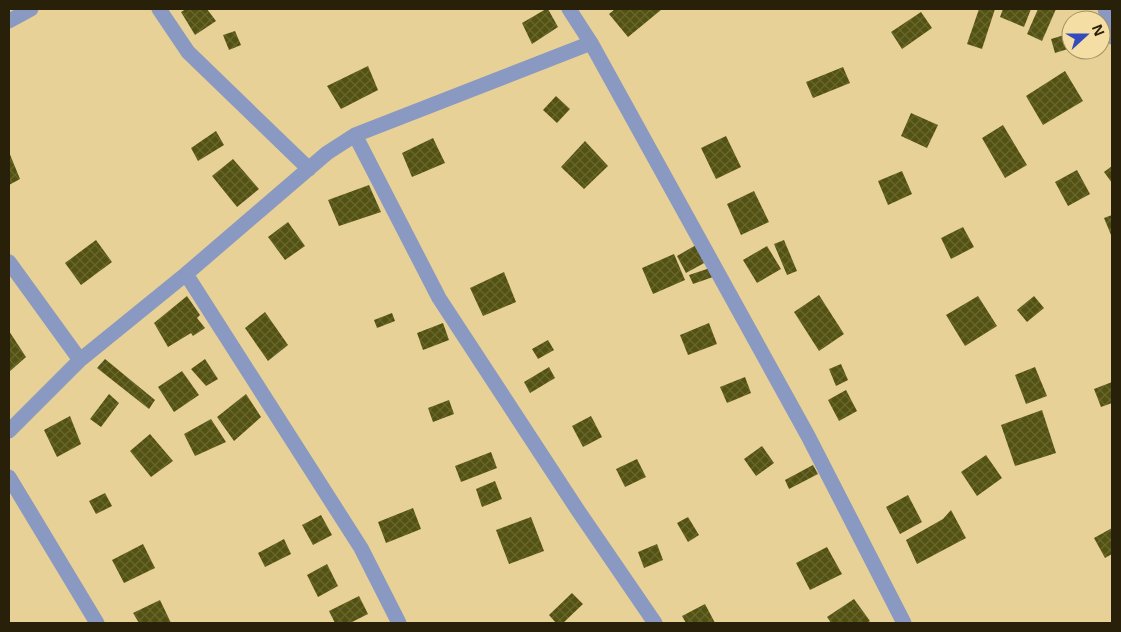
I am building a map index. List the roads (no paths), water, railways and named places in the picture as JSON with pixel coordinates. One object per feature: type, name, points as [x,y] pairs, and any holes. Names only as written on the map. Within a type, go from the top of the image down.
[{"type":"street","points":[[9,21],[31,9]]},
{"type":"street","points":[[159,9],[188,52],[309,169]]},
{"type":"street","points":[[569,9],[591,43],[808,436],[904,623]]},
{"type":"street","points":[[1105,9],[1112,12]]},
{"type":"street","points":[[1105,9],[1112,36]]},
{"type":"street","points":[[9,431],[80,360],[186,274],[327,153],[355,135],[591,43]]},
{"type":"street","points":[[355,135],[439,298],[579,512],[655,623]]},
{"type":"street","points":[[9,262],[80,360]]},
{"type":"street","points":[[186,274],[361,548],[399,623]]},
{"type":"street","points":[[9,477],[97,623]]}]
